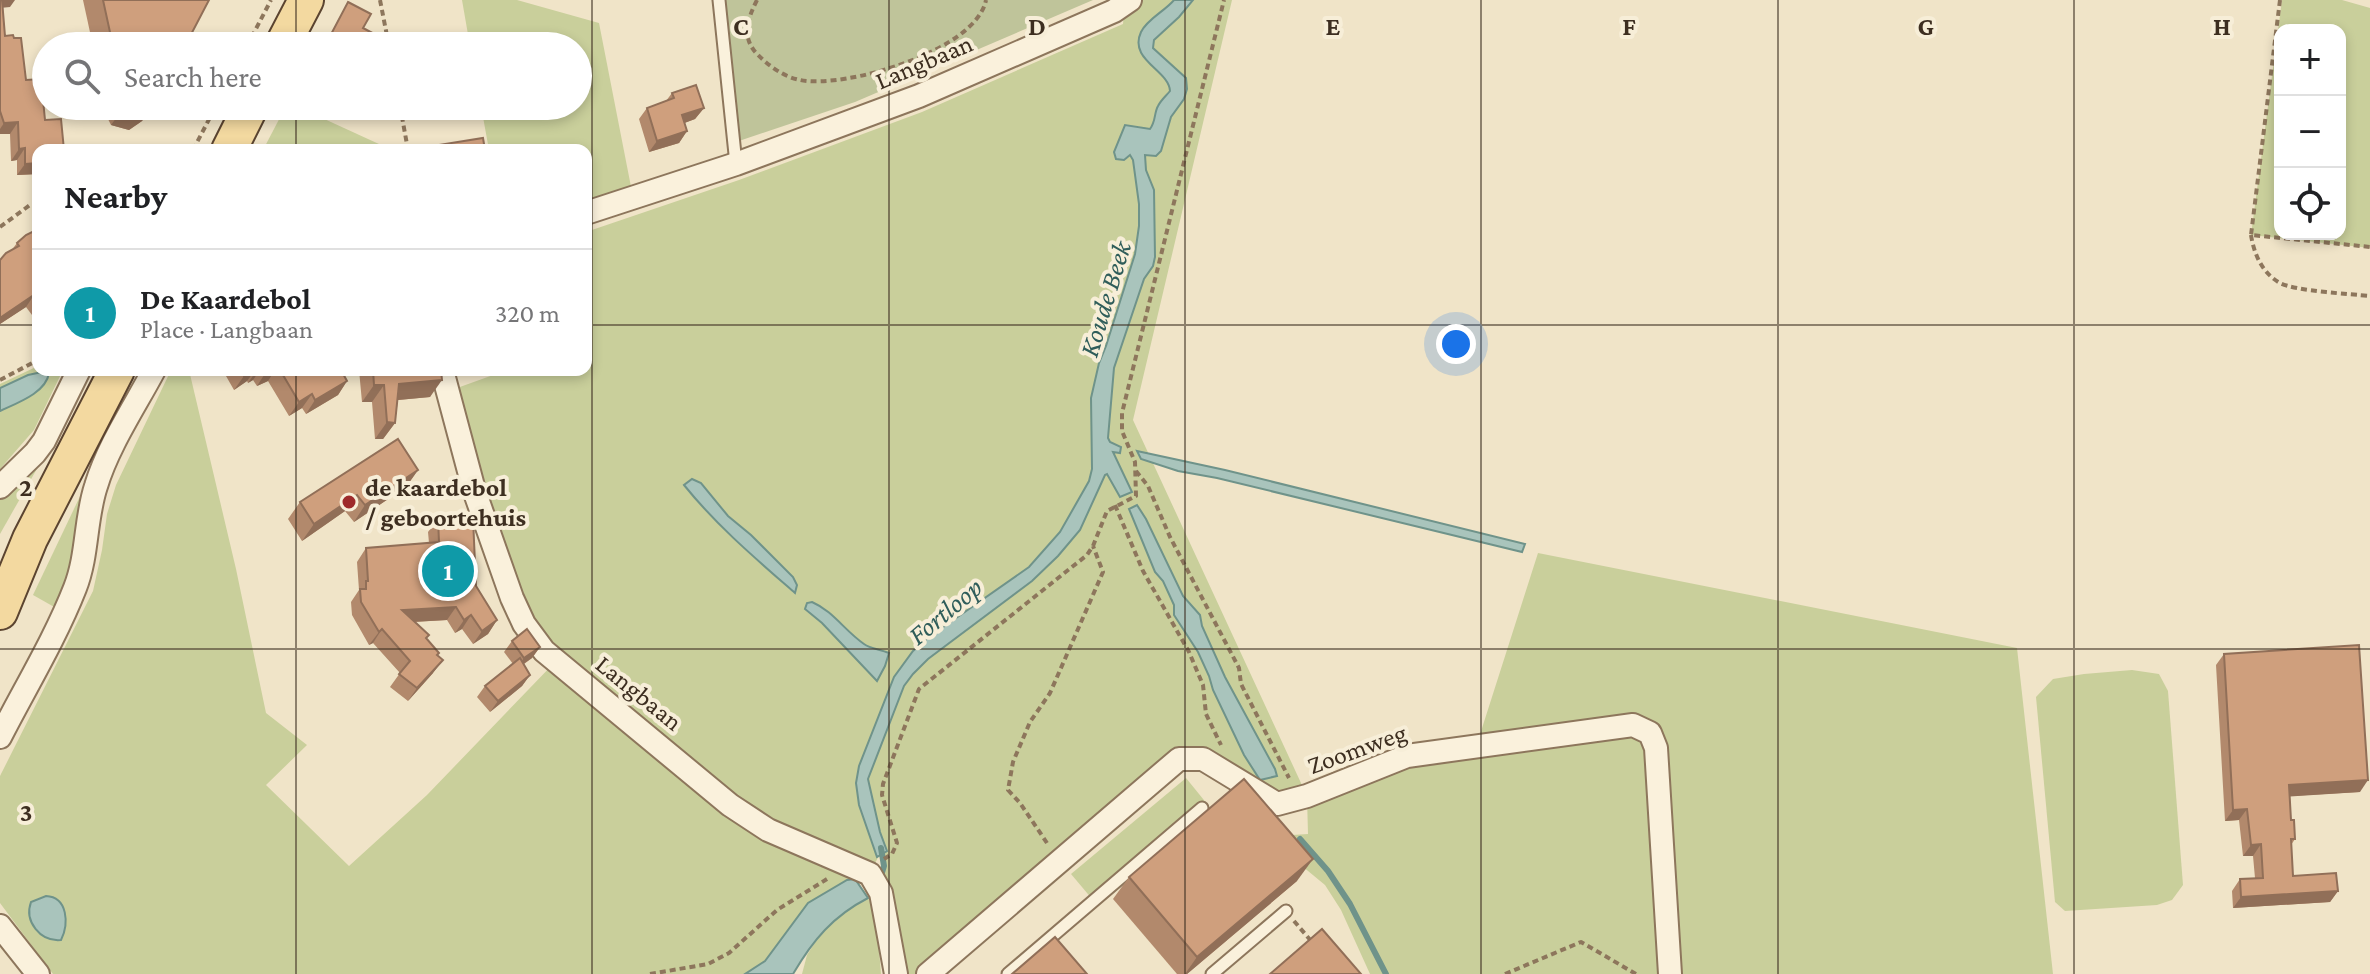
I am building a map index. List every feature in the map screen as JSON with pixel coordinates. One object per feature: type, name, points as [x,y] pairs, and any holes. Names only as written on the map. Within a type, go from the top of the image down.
[{"type":"main road","points":[[289,32],[306,0]]},
{"type":"main road","points":[[232,144],[244,120]]},
{"type":"main road","points":[[0,612],[30,539],[114,376]]},
{"type":"main road","points":[[0,579],[30,539]]},
{"type":"street","name":"Langbaan","points":[[592,211],[736,164],[919,96],[1114,11],[1130,0]]},
{"type":"street","points":[[0,487],[44,441],[76,376]]},
{"type":"street","points":[[0,737],[72,596],[84,555],[96,486],[151,376]]},
{"type":"street","name":"Langbaan","points":[[444,376],[474,490],[512,598],[524,624],[544,651],[730,805],[768,830],[869,877]]},
{"type":"street","name":"Zoomweg","points":[[928,974],[1179,759],[1203,759],[1277,804],[1407,756],[1633,725],[1650,733],[1656,748],[1670,974]]},
{"type":"street","points":[[869,877],[896,974]]},
{"type":"street","points":[[0,926],[38,974]]},
{"type":"lane","points":[[719,0],[736,164]]},
{"type":"lane","points":[[1008,974],[1202,808]]},
{"type":"lane","points":[[1212,974],[1286,911]]},
{"type":"path","points":[[254,32],[271,0]]},
{"type":"path","points":[[380,0],[386,32]]},
{"type":"path","points":[[757,0],[747,22],[750,46],[769,66],[799,80],[843,80],[888,69],[934,51],[969,27],[985,7],[986,0]]},
{"type":"path","points":[[889,856],[897,843],[882,795],[883,784],[919,689],[1087,555],[1107,511],[1136,496],[1134,455],[1122,431],[1122,413],[1224,0]]},
{"type":"path","points":[[2280,0],[2251,235],[2253,248],[2263,269],[2281,284],[2370,296]]},
{"type":"path","points":[[196,144],[209,120]]},
{"type":"path","points":[[403,120],[407,144]]},
{"type":"path","points":[[0,227],[32,204]]},
{"type":"path","points":[[2251,235],[2370,247]]},
{"type":"path","points":[[0,380],[32,363]]},
{"type":"path","points":[[1136,471],[1148,486],[1170,537],[1239,668],[1241,684],[1299,798]]},
{"type":"path","points":[[1115,505],[1143,571],[1189,652],[1203,685],[1206,714],[1237,780]]},
{"type":"path","points":[[1060,862],[1008,790],[1013,762],[1030,722],[1050,693],[1103,572],[1093,546]]},
{"type":"path","points":[[650,974],[708,964],[729,953],[793,898],[833,875],[869,877]]},
{"type":"path","points":[[1286,911],[1313,943]]},
{"type":"path","points":[[1505,974],[1581,942],[1636,974]]},
{"type":"green space","points":[[462,0],[517,0],[599,23],[633,197],[592,211],[592,144],[488,144],[484,120],[592,120],[592,32],[468,32]]},
{"type":"green space","points":[[719,0],[1093,0],[855,102],[733,143]]},
{"type":"green space","points":[[1125,0],[1232,0],[1133,420],[1307,796],[1476,747],[1538,553],[2017,648],[2053,974],[1370,974],[1341,910],[1325,885],[1302,866],[1292,835],[1308,834],[1307,797],[1277,804],[1179,759],[928,974],[896,974],[880,891],[884,870],[881,852],[874,865],[776,946],[765,961],[745,974],[53,974],[0,903],[0,776],[93,591],[107,514],[116,485],[168,376],[190,376],[266,713],[307,745],[266,785],[349,866],[427,795],[555,662],[544,651],[446,392],[490,376],[592,376],[592,230],[739,180],[922,112],[1123,24]]},
{"type":"green space","points":[[2282,0],[2342,0],[2370,8],[2370,248],[2297,240],[2346,240],[2346,24],[2279,24]]},
{"type":"green space","points":[[2274,61],[2274,168],[2274,238],[2251,235]]},
{"type":"green space","points":[[279,120],[327,120],[379,144],[266,144]]},
{"type":"green space","points":[[32,369],[32,376],[60,376],[34,430],[0,469],[0,384]]},
{"type":"green space","points":[[47,451],[0,534],[0,497]]},
{"type":"green space","points":[[93,469],[79,550],[56,608],[33,595]]},
{"type":"green space","points":[[2132,670],[2159,674],[2168,691],[2183,885],[2172,900],[2157,905],[2065,911],[2055,902],[2036,697],[2053,679]]},
{"type":"green space","points":[[1186,778],[1212,810],[1098,906],[1071,874]]},
{"type":"green space","points":[[868,898],[876,912],[881,974],[802,974],[807,955],[841,909]]},
{"type":"water","points":[[1174,0],[1193,0],[1154,40],[1153,48],[1186,78],[1187,89],[1171,117],[1161,151],[1156,156],[1145,155],[1146,170],[1154,190],[1155,257],[1144,279],[1114,368],[1108,438],[1121,447],[1120,453],[1113,452],[1132,492],[1120,497],[1105,475],[1080,530],[1058,556],[1032,581],[928,659],[904,686],[868,779],[887,851],[877,857],[859,805],[856,783],[859,766],[894,677],[913,651],[929,637],[1029,567],[1060,532],[1089,481],[1092,469],[1091,398],[1099,363],[1135,254],[1139,226],[1133,160],[1130,155],[1124,160],[1116,159],[1114,152],[1125,125],[1150,129],[1158,106],[1170,91],[1163,77],[1144,57],[1138,42],[1144,27]]},
{"type":"water","points":[[28,375],[48,376],[37,392],[0,411],[0,388]]},
{"type":"water","points":[[1137,451],[1525,544],[1522,552],[1178,471],[1141,459]]},
{"type":"water","points":[[692,479],[701,483],[728,516],[793,577],[797,585],[795,593],[737,542],[697,500],[684,485]]},
{"type":"water","points":[[1137,505],[1183,596],[1200,615],[1225,677],[1277,776],[1260,780],[1244,755],[1198,652],[1174,615],[1174,605],[1163,581],[1155,572],[1129,509]]},
{"type":"water","points":[[812,602],[864,644],[889,653],[877,681],[805,609],[807,603]]},
{"type":"water","points":[[855,879],[868,898],[825,930],[793,974],[745,974],[765,961],[808,903],[847,880]]},
{"type":"water","points":[[46,896],[63,906],[66,919],[61,940],[46,938],[32,923],[31,902]]},
{"type":"building","points":[[2,0],[5,36],[21,38],[26,80],[32,80],[32,120],[61,120],[63,144],[32,144],[32,163],[25,164],[25,148],[19,149],[18,122],[4,123],[0,111]]},
{"type":"building","points":[[103,0],[209,0],[192,32],[110,32]]},
{"type":"building","points":[[348,2],[371,14],[363,28],[371,32],[332,32]]},
{"type":"building","points":[[696,85],[704,108],[682,115],[687,131],[657,141],[647,108],[674,98],[672,93]]},
{"type":"building","points":[[483,138],[484,144],[445,144]]},
{"type":"building","points":[[32,232],[32,296],[0,318],[0,260],[19,246],[17,243]]},
{"type":"building","points":[[284,376],[344,376],[347,381],[315,400],[312,394],[299,402]]},
{"type":"building","points":[[373,376],[442,376],[442,380],[399,384],[395,423],[387,422],[384,385],[374,385]]},
{"type":"building","name":"de kaardebol / geboortehuis","points":[[398,439],[418,470],[365,505],[357,495],[314,524],[300,502]]},
{"type":"building","points":[[473,518],[476,586],[497,620],[482,631],[471,615],[464,620],[456,607],[402,610],[429,635],[426,638],[443,660],[417,688],[399,674],[410,661],[382,629],[379,632],[361,602],[360,589],[366,589],[368,581],[366,548],[439,542],[438,519]]},
{"type":"building","points":[[527,629],[540,647],[524,658],[512,641]]},
{"type":"building","points":[[2359,645],[2368,780],[2289,785],[2295,839],[2291,839],[2293,876],[2336,873],[2338,891],[2241,897],[2240,879],[2263,878],[2261,844],[2251,845],[2247,809],[2233,810],[2224,654]]},
{"type":"building","points":[[520,658],[530,675],[498,701],[485,686]]},
{"type":"building","points":[[1244,779],[1313,859],[1197,957],[1129,877]]},
{"type":"building","points":[[1322,929],[1361,974],[1270,974]]},
{"type":"building","points":[[1055,937],[1087,974],[1012,974]]},
{"type":"waterway","name":"Koude Beek","points":[[1300,839],[1328,871],[1350,904],[1386,974]]},
{"type":"waterway","name":"Fortloop","points":[[881,848],[884,866],[881,876]]},
{"type":"place","name":"de kaardebol / geboortehuis","points":[[349,502]]},
{"type":"place","name":"De Kaardebol","points":[[448,571]]}]
